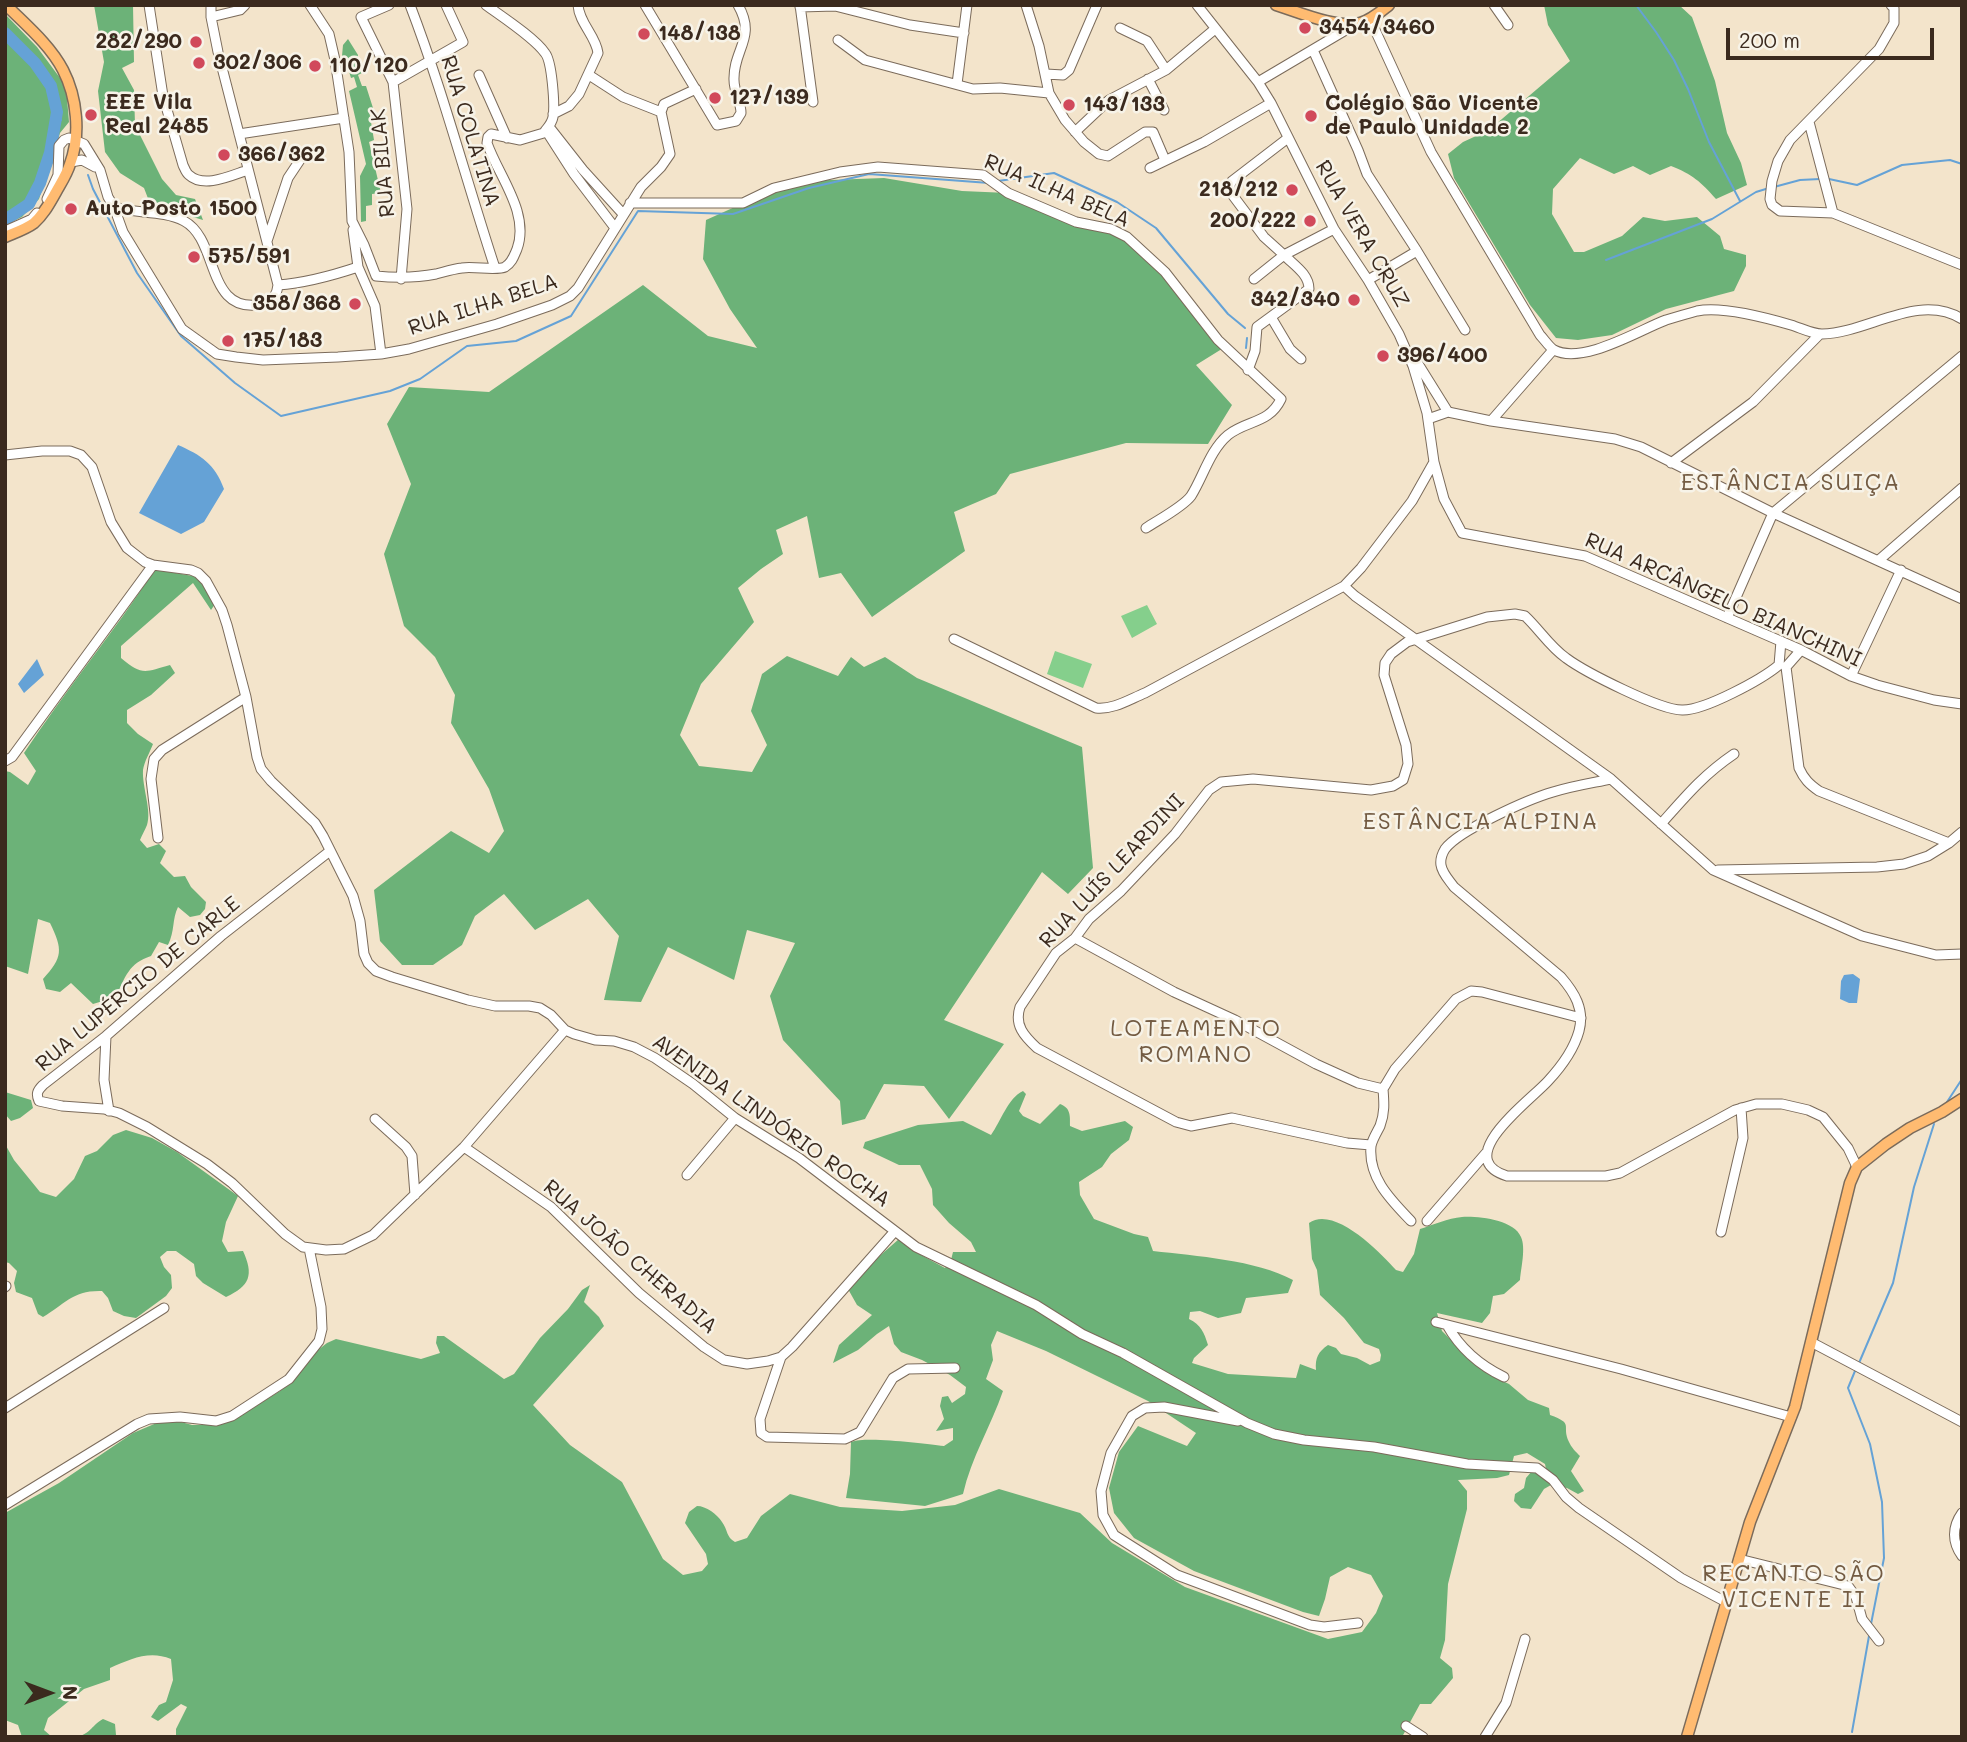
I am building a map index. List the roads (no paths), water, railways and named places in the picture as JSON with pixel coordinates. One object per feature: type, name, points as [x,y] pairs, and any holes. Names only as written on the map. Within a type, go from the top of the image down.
[{"type":"main road","points":[[5,237],[32,225],[46,210],[76,161],[80,143],[71,86],[62,67],[47,47],[6,5]]},
{"type":"main road","points":[[1276,5],[1337,23],[1356,24],[1370,19],[1389,5]]},
{"type":"main road","points":[[1687,1737],[1750,1522],[1791,1417],[1850,1183],[1857,1167],[1886,1144],[1962,1099]]},
{"type":"street","points":[[149,5],[163,96],[183,165],[189,175],[200,181],[220,179],[248,170]]},
{"type":"street","points":[[114,207],[182,220],[204,243],[216,281],[224,292],[235,301],[250,305],[270,302],[274,298],[278,285],[218,52],[211,5]]},
{"type":"street","points":[[211,17],[240,10],[245,5]]},
{"type":"street","points":[[310,5],[329,34],[345,118],[358,267],[375,306],[381,354]]},
{"type":"street","points":[[389,5],[361,17],[393,82]]},
{"type":"street","name":"RUA COLATINA","points":[[410,5],[431,61],[495,268]]},
{"type":"street","name":"RUA BILAK","points":[[401,279],[407,209],[393,82],[463,42],[446,5]]},
{"type":"street","points":[[553,114],[573,102],[596,59],[597,48],[578,5]]},
{"type":"street","points":[[645,5],[717,125],[736,121],[741,113],[734,80],[746,26],[738,5]]},
{"type":"street","points":[[957,84],[967,5]]},
{"type":"street","points":[[1026,5],[1049,93],[1075,132],[1092,149],[1108,156],[1145,132],[1153,132],[1166,160]]},
{"type":"street","points":[[1046,74],[1063,75],[1069,69],[1097,5]]},
{"type":"street","name":"RUA VERA CRUZ","points":[[1197,5],[1258,82],[1271,103],[1334,229],[1368,280],[1405,347],[1429,419],[1434,462]]},
{"type":"street","points":[[1494,5],[1508,25]]},
{"type":"street","points":[[1891,5],[1894,8],[1894,23],[1879,49],[1790,140],[1778,161],[1770,199],[1772,205],[1780,211],[1833,213],[1962,265]]},
{"type":"street","points":[[813,102],[800,6],[835,6],[921,27],[964,33]]},
{"type":"street","points":[[491,7],[545,52],[551,82],[553,114],[548,129],[574,174],[615,228]]},
{"type":"street","points":[[1370,19],[1438,166],[1540,335],[1553,350],[1593,350],[1700,310],[1728,311],[1820,334],[1856,328],[1925,309],[1942,311],[1962,319]]},
{"type":"street","points":[[1258,82],[1356,24]]},
{"type":"street","points":[[1119,27],[1147,41],[1166,69]]},
{"type":"street","points":[[1075,132],[1109,100],[1166,69],[1215,29]]},
{"type":"street","points":[[838,40],[865,60],[973,89],[1000,88],[1049,93]]},
{"type":"street","points":[[1313,50],[1367,174],[1465,330]]},
{"type":"street","points":[[479,75],[507,138]]},
{"type":"street","points":[[589,75],[623,97],[661,112]]},
{"type":"street","points":[[1149,79],[1164,110]]},
{"type":"street","points":[[630,203],[670,154],[661,112],[664,104],[696,89]]},
{"type":"street","points":[[1150,168],[1204,142],[1271,103]]},
{"type":"street","points":[[239,134],[345,118]]},
{"type":"street","points":[[1809,122],[1833,213]]},
{"type":"street","points":[[352,221],[376,276],[401,279],[460,268],[507,266],[513,260],[521,239],[520,220],[487,143],[488,137],[491,134],[520,140],[548,129]]},
{"type":"street","points":[[548,129],[623,214]]},
{"type":"street","points":[[5,231],[32,219],[46,202],[58,175],[60,146],[64,140],[69,138],[80,143]]},
{"type":"street","points":[[1248,370],[1255,351],[1257,327],[1309,289],[1309,281],[1264,237],[1231,193],[1230,185],[1288,138]]},
{"type":"street","name":"RUA ILHA BELA","points":[[80,143],[100,170],[122,232],[182,329],[217,354],[263,360],[381,354],[430,344],[552,305],[570,296],[578,288],[630,203],[743,203],[774,188],[840,172],[878,167],[982,176],[1008,193],[1076,222],[1111,229],[1127,237],[1166,272],[1217,340],[1282,399],[1276,410],[1228,435],[1217,448],[1189,499],[1146,528]]},
{"type":"street","points":[[266,242],[288,177],[300,160]]},
{"type":"street","points":[[76,161],[100,170]]},
{"type":"street","points":[[1254,279],[1284,255],[1334,229]]},
{"type":"street","points":[[1368,280],[1417,251]]},
{"type":"street","points":[[278,285],[329,277],[358,267]]},
{"type":"street","points":[[1271,317],[1290,349],[1301,359]]},
{"type":"street","points":[[1671,463],[1753,402],[1820,334]]},
{"type":"street","points":[[1405,347],[1448,412]]},
{"type":"street","points":[[1492,421],[1553,350]]},
{"type":"street","points":[[1727,618],[1773,513],[1962,356]]},
{"type":"street","points":[[1425,406],[1429,401],[1440,398]]},
{"type":"street","points":[[1429,419],[1448,412],[1615,439],[1641,447],[1773,513],[1962,599]]},
{"type":"street","name":"AVENIDA LINDÓRIO ROCHA","points":[[5,455],[42,451],[70,451],[81,455],[92,467],[111,522],[127,548],[145,562],[191,570],[206,581],[222,610],[246,697],[261,769],[314,823],[331,851],[357,908],[362,944],[368,963],[376,971],[391,978],[468,1000],[495,1006],[540,1008],[565,1030],[583,1038],[634,1046],[693,1084],[735,1118],[799,1158],[916,1247],[1036,1305],[1082,1334],[1123,1353],[1247,1423],[1274,1434],[1304,1440],[1374,1447],[1467,1464],[1537,1468],[1553,1480],[1579,1508],[1681,1578],[1726,1602]]},
{"type":"street","points":[[954,639],[1096,708],[1104,709],[1145,693],[1344,586],[1361,568],[1412,500],[1434,462]]},
{"type":"street","name":"RUA ARCÂNGELO BIANCHINI","points":[[1434,462],[1444,499],[1462,533],[1585,556],[1801,650],[1851,676],[1934,700],[1962,704]]},
{"type":"street","points":[[1879,560],[1962,488]]},
{"type":"street","points":[[5,761],[12,757],[153,565]]},
{"type":"street","points":[[1851,676],[1901,570]]},
{"type":"street","points":[[1344,586],[1611,779],[1713,870],[1861,936],[1936,955],[1962,954]]},
{"type":"street","points":[[1415,639],[1499,614],[1525,616],[1566,659],[1592,674],[1673,710],[1695,708],[1728,694],[1783,666],[1801,650]]},
{"type":"street","name":"RUA LUÍS LEARDINI","points":[[1371,1145],[1347,1143],[1232,1118],[1191,1126],[1176,1122],[1037,1048],[1020,1028],[1017,1015],[1056,953],[1121,891],[1175,834],[1209,790],[1220,782],[1253,779],[1371,790],[1393,786],[1403,779],[1408,764],[1406,745],[1384,675],[1385,663],[1391,654],[1415,639]]},
{"type":"street","points":[[1781,641],[1783,666],[1791,694],[1799,768],[1808,783],[1819,791],[1949,844]]},
{"type":"street","points":[[158,838],[151,779],[154,759],[162,750],[246,697]]},
{"type":"street","points":[[1661,824],[1712,768],[1734,754]]},
{"type":"street","points":[[1427,1222],[1486,1153],[1491,1140],[1500,1129],[1549,1081],[1563,1063],[1580,1030],[1581,1018],[1572,990],[1523,944],[1454,887],[1440,865],[1441,856],[1453,841],[1535,798],[1557,790],[1611,779]]},
{"type":"street","points":[[1713,870],[1877,867],[1904,864],[1928,856],[1949,844],[1962,832]]},
{"type":"street","name":"RUA LUPÉRCIO DE CARLE","points":[[309,1248],[303,1247],[285,1234],[232,1183],[207,1164],[147,1128],[109,1111],[39,1101],[37,1095],[43,1085],[106,1036],[221,936],[331,851]]},
{"type":"street","points":[[1074,938],[1333,1072],[1358,1083],[1383,1089]]},
{"type":"street","points":[[1410,1221],[1383,1191],[1374,1171],[1371,1145],[1385,1109],[1383,1089],[1395,1069],[1456,999],[1471,991],[1581,1018]]},
{"type":"street","points":[[5,1505],[137,1424],[149,1419],[180,1417],[216,1421],[232,1416],[289,1379],[319,1341],[322,1329],[321,1307],[309,1248],[345,1249],[373,1235],[464,1147],[565,1030]]},
{"type":"street","points":[[106,1036],[104,1080],[109,1111]]},
{"type":"street","points":[[1486,1153],[1490,1168],[1507,1176],[1606,1176],[1620,1173],[1741,1108],[1756,1104],[1782,1104],[1808,1110],[1823,1117],[1847,1148],[1857,1167]]},
{"type":"street","points":[[1721,1232],[1743,1138],[1741,1108]]},
{"type":"street","points":[[688,1175],[735,1118]]},
{"type":"street","points":[[375,1119],[406,1147],[412,1156],[415,1195]]},
{"type":"street","name":"RUA JOÃO CHERADIA","points":[[464,1147],[551,1207],[639,1293],[704,1347],[724,1360],[747,1364],[781,1357]]},
{"type":"street","points":[[895,1231],[781,1357],[760,1419],[761,1433],[767,1437],[845,1439],[860,1432],[893,1378],[908,1369],[955,1368]]},
{"type":"street","points":[[5,1408],[163,1308]]},
{"type":"street","points":[[1436,1322],[1621,1369],[1791,1417]]},
{"type":"street","points":[[1447,1325],[1454,1337],[1475,1358],[1504,1377]]},
{"type":"street","points":[[1811,1342],[1962,1422]]},
{"type":"street","points":[[1247,1423],[1164,1407],[1145,1408],[1132,1416],[1111,1453],[1101,1491],[1103,1516],[1114,1535],[1177,1575],[1311,1625],[1324,1627],[1357,1623]]},
{"type":"street","points":[[1962,1513],[1956,1521],[1954,1533],[1956,1548],[1962,1556]]},
{"type":"street","points":[[1739,1559],[1848,1586],[1856,1597],[1862,1619],[1879,1641]]},
{"type":"street","points":[[1485,1737],[1506,1703],[1525,1639]]},
{"type":"street","points":[[1406,1726],[1423,1737]]},
{"type":"water","points":[[178,445],[206,461],[224,489],[204,522],[181,534],[139,513]]},
{"type":"water","points":[[37,659],[44,675],[24,693],[18,684]]},
{"type":"water","points":[[1853,974],[1860,979],[1857,1003],[1849,1003],[1840,999],[1841,981],[1844,975]]},
{"type":"waterway","points":[[1636,5],[1674,60],[1709,142],[1740,201]]},
{"type":"waterway","points":[[5,33],[35,63],[51,86],[57,112],[50,153],[40,183],[29,204],[5,220]]},
{"type":"waterway","points":[[57,112],[61,120]]},
{"type":"waterway","points":[[1829,179],[1857,185],[1902,165],[1950,160],[1962,164]]},
{"type":"waterway","points":[[998,181],[1054,173],[1117,202],[1156,228],[1228,314],[1245,328]]},
{"type":"waterway","points":[[88,175],[137,273],[181,336],[235,383],[281,416],[390,391],[420,379],[467,346],[516,341],[571,316],[638,211],[733,214],[809,188],[869,174],[989,183]]},
{"type":"waterway","points":[[1774,187],[1800,180],[1820,179]]},
{"type":"waterway","points":[[1606,260],[1712,219],[1756,192],[1769,188]]},
{"type":"waterway","points":[[1246,348],[1247,338]]},
{"type":"waterway","points":[[1947,1102],[1962,1079]]},
{"type":"waterway","points":[[1859,1363],[1893,1283],[1914,1187],[1934,1124]]},
{"type":"waterway","points":[[1855,1371],[1848,1388],[1870,1444],[1882,1502],[1884,1558],[1871,1624]]},
{"type":"waterway","points":[[1852,1732],[1869,1636]]},
{"type":"place","name":"3454/3460","points":[[1305,28]]},
{"type":"place","name":"148/138","points":[[644,34]]},
{"type":"place","name":"282/290","points":[[196,42]]},
{"type":"place","name":"302/306","points":[[199,63]]},
{"type":"place","name":"110/120","points":[[315,66]]},
{"type":"place","name":"127/139","points":[[715,98]]},
{"type":"place","name":"143/133","points":[[1069,105]]},
{"type":"place","name":"EEE Vila Real 2485","points":[[91,115]]},
{"type":"place","name":"Colégio São Vicente de Paulo Unidade 2","points":[[1311,116]]},
{"type":"place","name":"366/362","points":[[224,155]]},
{"type":"place","name":"218/212","points":[[1292,190]]},
{"type":"place","name":"Auto Posto 1500","points":[[71,209]]},
{"type":"place","name":"200/222","points":[[1310,221]]},
{"type":"place","name":"575/591","points":[[194,257]]},
{"type":"place","name":"342/340","points":[[1354,300]]},
{"type":"place","name":"358/368","points":[[355,304]]},
{"type":"place","name":"175/183","points":[[228,341]]},
{"type":"place","name":"396/400","points":[[1383,356]]},
{"type":"district","name":"ESTÂNCIA SUIÇA","points":[[1791,483]]},
{"type":"district","name":"ESTÂNCIA ALPINA","points":[[1481,822]]},
{"type":"district","name":"LOTEAMENTO ROMANO","points":[[1196,1042]]},
{"type":"district","name":"RECANTO SÃO VICENTE II","points":[[1794,1587]]}]
